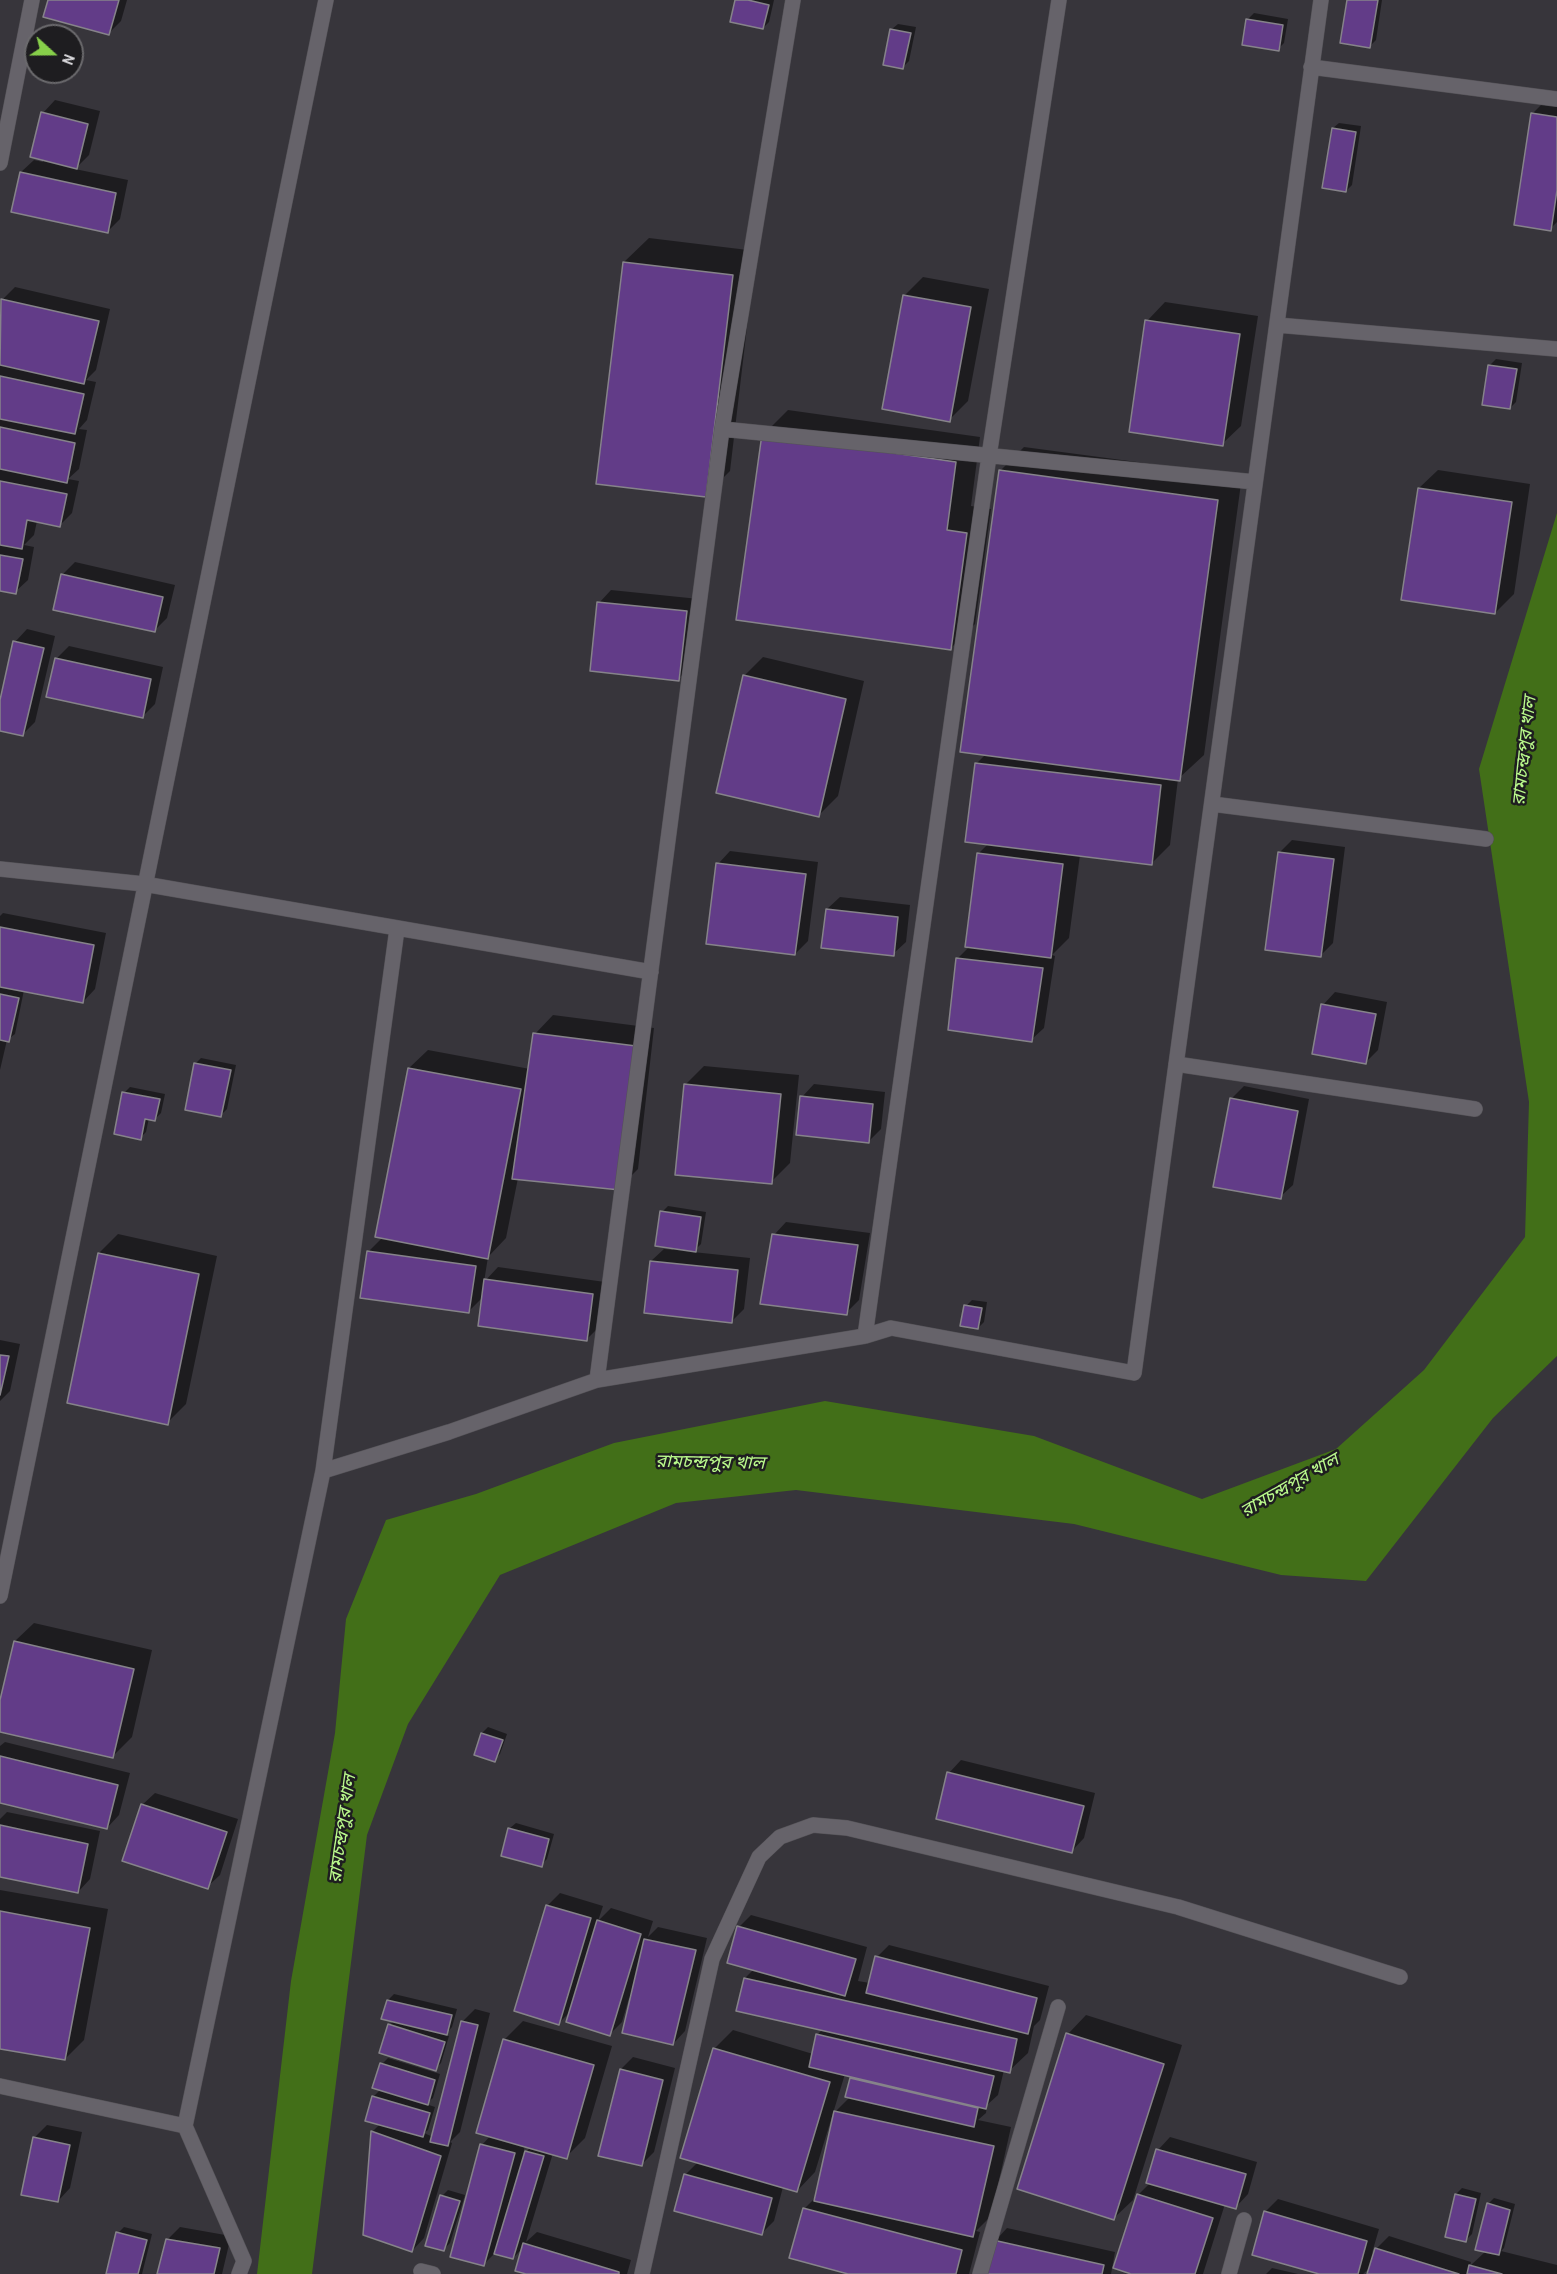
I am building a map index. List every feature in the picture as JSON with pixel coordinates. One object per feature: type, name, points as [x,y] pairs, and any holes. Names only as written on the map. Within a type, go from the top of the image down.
[{"type":"street","points":[[0,163],[32,0]]},
{"type":"street","points":[[0,1596],[326,0]]},
{"type":"street","points":[[597,1380],[723,429],[793,0]]},
{"type":"street","points":[[865,1336],[989,456],[1059,0]]},
{"type":"street","points":[[323,1471],[449,1432],[597,1380],[865,1336],[891,1328],[1134,1373],[1321,0]]},
{"type":"street","points":[[1311,67],[1557,99]]},
{"type":"street","points":[[1276,325],[1557,349]]},
{"type":"street","points":[[723,429],[1255,482]]},
{"type":"street","points":[[1212,804],[1486,839]]},
{"type":"street","points":[[0,869],[144,884],[651,972]]},
{"type":"street","points":[[240,2274],[244,2261],[185,2127],[323,1471],[397,929]]},
{"type":"street","points":[[1176,1064],[1475,1108]]},
{"type":"street","points":[[642,2274],[712,1959],[759,1857],[780,1837],[813,1826],[847,1828],[1178,1907],[1400,1977]]},
{"type":"street","points":[[980,2274],[1058,2007]]},
{"type":"street","points":[[0,2086],[185,2127]]},
{"type":"street","points":[[1228,2274],[1244,2220]]},
{"type":"water","name":"রামচন্দ্রপুর খাল","points":[[1557,513],[1557,1356],[1493,1418],[1366,1581],[1281,1575],[1074,1524],[796,1490],[676,1503],[500,1575],[408,1724],[367,1835],[312,2274],[257,2274],[291,1981],[335,1733],[346,1619],[386,1520],[476,1494],[614,1443],[825,1401],[1034,1436],[1202,1499],[1336,1449],[1424,1370],[1525,1237],[1529,1102],[1479,769]]},
{"type":"building","points":[[48,0],[119,0],[109,35],[84,28],[84,24],[69,24],[43,17]]},
{"type":"building","points":[[735,0],[748,0],[769,5],[763,29],[730,22]]},
{"type":"building","points":[[1347,0],[1378,0],[1370,48],[1340,43]]},
{"type":"building","points":[[1246,19],[1283,25],[1279,51],[1242,45]]},
{"type":"building","points":[[890,29],[911,33],[903,69],[883,65]]},
{"type":"building","points":[[41,112],[88,124],[77,169],[30,157]]},
{"type":"building","points":[[1531,113],[1557,117],[1557,190],[1551,231],[1514,225]]},
{"type":"building","points":[[1332,128],[1356,132],[1346,192],[1322,188]]},
{"type":"building","points":[[20,172],[116,193],[108,233],[11,212]]},
{"type":"building","points":[[623,262],[733,275],[706,497],[596,484]]},
{"type":"building","points":[[903,295],[971,307],[950,422],[882,409]]},
{"type":"building","points":[[1,299],[99,321],[84,384],[0,365]]},
{"type":"building","points":[[1145,320],[1240,334],[1223,446],[1129,432]]},
{"type":"building","points":[[1488,365],[1517,369],[1510,409],[1482,405]]},
{"type":"building","points":[[0,376],[84,394],[75,434],[0,419]]},
{"type":"building","points":[[0,427],[75,443],[67,483],[0,469]]},
{"type":"building","points":[[762,434],[956,462],[947,530],[967,533],[951,650],[736,620]]},
{"type":"building","points":[[999,470],[1218,500],[1180,781],[960,752]]},
{"type":"building","points":[[0,481],[67,494],[60,527],[27,520],[22,549],[0,545]]},
{"type":"building","points":[[1418,488],[1512,502],[1495,614],[1401,600]]},
{"type":"building","points":[[0,555],[23,559],[16,594],[0,591]]},
{"type":"building","points":[[61,574],[163,597],[155,632],[53,610]]},
{"type":"building","points":[[597,602],[687,611],[679,681],[590,671]]},
{"type":"building","points":[[13,641],[44,648],[23,736],[0,731],[0,700]]},
{"type":"building","points":[[55,658],[151,679],[143,718],[46,697]]},
{"type":"building","points":[[743,675],[846,699],[819,817],[716,793]]},
{"type":"building","points":[[975,763],[1161,785],[1152,865],[965,842]]},
{"type":"building","points":[[1278,852],[1334,859],[1321,957],[1265,950]]},
{"type":"building","points":[[977,853],[1063,864],[1051,958],[965,947]]},
{"type":"building","points":[[716,863],[806,874],[795,955],[706,944]]},
{"type":"building","points":[[826,909],[898,917],[894,956],[821,948]]},
{"type":"building","points":[[0,927],[94,945],[83,1003],[0,987]]},
{"type":"building","points":[[956,958],[1043,968],[1032,1042],[948,1030]]},
{"type":"building","points":[[0,994],[19,998],[9,1042],[0,1040]]},
{"type":"building","points":[[1321,1004],[1376,1014],[1366,1064],[1312,1054]]},
{"type":"building","points":[[533,1033],[636,1046],[620,1190],[512,1179]]},
{"type":"building","points":[[194,1063],[231,1070],[221,1117],[185,1110]]},
{"type":"building","points":[[408,1068],[521,1089],[488,1259],[375,1237]]},
{"type":"building","points":[[684,1084],[781,1094],[772,1184],[675,1175]]},
{"type":"building","points":[[122,1092],[160,1099],[155,1121],[145,1119],[141,1140],[114,1134]]},
{"type":"building","points":[[800,1096],[873,1104],[869,1143],[796,1135]]},
{"type":"building","points":[[1230,1098],[1298,1111],[1281,1199],[1213,1187]]},
{"type":"building","points":[[660,1211],[701,1217],[696,1252],[655,1246]]},
{"type":"building","points":[[772,1234],[858,1245],[847,1315],[760,1304]]},
{"type":"building","points":[[367,1251],[476,1266],[469,1313],[360,1298]]},
{"type":"building","points":[[98,1253],[199,1274],[168,1425],[67,1403]]},
{"type":"building","points":[[650,1261],[738,1270],[732,1323],[644,1313]]},
{"type":"building","points":[[484,1279],[593,1294],[587,1341],[478,1326]]},
{"type":"building","points":[[964,1305],[982,1308],[978,1329],[960,1326]]},
{"type":"building","points":[[0,1355],[9,1356],[0,1395]]},
{"type":"building","points":[[14,1641],[134,1669],[113,1758],[0,1732],[0,1700]]},
{"type":"building","points":[[481,1733],[503,1740],[495,1762],[474,1755]]},
{"type":"building","points":[[0,1756],[118,1785],[107,1829],[0,1803]]},
{"type":"building","points":[[947,1772],[1084,1806],[1072,1853],[936,1819]]},
{"type":"building","points":[[141,1804],[227,1832],[208,1889],[122,1861]]},
{"type":"building","points":[[0,1825],[88,1844],[78,1893],[0,1877]]},
{"type":"building","points":[[508,1828],[549,1839],[542,1867],[501,1856]]},
{"type":"building","points":[[546,1905],[591,1918],[559,2025],[514,2011]]},
{"type":"building","points":[[0,1911],[90,1928],[65,2060],[0,2049]]},
{"type":"building","points":[[597,1920],[641,1934],[610,2036],[566,2022]]},
{"type":"building","points":[[737,1926],[856,1959],[845,1996],[727,1963]]},
{"type":"building","points":[[644,1939],[696,1950],[673,2045],[622,2033]]},
{"type":"building","points":[[875,1956],[1037,1998],[1028,2034],[866,1993]]},
{"type":"building","points":[[744,1978],[1017,2039],[1010,2073],[736,2011]]},
{"type":"building","points":[[387,2000],[452,2015],[447,2035],[381,2019]]},
{"type":"building","points":[[461,2021],[478,2025],[448,2146],[430,2142]]},
{"type":"building","points":[[388,2024],[445,2042],[436,2071],[379,2053]]},
{"type":"building","points":[[1066,2033],[1164,2064],[1114,2220],[1017,2189]]},
{"type":"building","points":[[816,2034],[994,2076],[986,2109],[809,2067]]},
{"type":"building","points":[[503,2039],[594,2065],[567,2159],[476,2133]]},
{"type":"building","points":[[713,2048],[830,2082],[797,2192],[680,2158]]},
{"type":"building","points":[[380,2063],[435,2080],[428,2105],[372,2088]]},
{"type":"building","points":[[620,2069],[663,2080],[642,2166],[598,2156]]},
{"type":"building","points":[[850,2078],[978,2108],[974,2127],[845,2097]]},
{"type":"building","points":[[372,2096],[430,2113],[423,2137],[365,2121]]},
{"type":"building","points":[[834,2111],[994,2146],[973,2237],[814,2201]]},
{"type":"building","points":[[371,2131],[441,2156],[412,2252],[363,2235]]},
{"type":"building","points":[[33,2137],[70,2145],[58,2202],[21,2195]]},
{"type":"building","points":[[480,2144],[515,2153],[484,2266],[450,2257]]},
{"type":"building","points":[[1156,2149],[1246,2174],[1236,2209],[1146,2183]]},
{"type":"building","points":[[525,2151],[544,2156],[513,2259],[494,2254]]},
{"type":"building","points":[[684,2174],[772,2198],[762,2235],[674,2211]]},
{"type":"building","points":[[1137,2194],[1213,2218],[1195,2274],[1131,2274],[1113,2268]]},
{"type":"building","points":[[1455,2194],[1476,2199],[1466,2242],[1445,2237]]},
{"type":"building","points":[[440,2195],[460,2201],[444,2251],[425,2246]]},
{"type":"building","points":[[1487,2203],[1510,2210],[1499,2255],[1475,2250]]},
{"type":"building","points":[[803,2208],[962,2250],[956,2274],[848,2274],[789,2258]]},
{"type":"building","points":[[1264,2211],[1367,2241],[1358,2274],[1319,2274],[1252,2255]]},
{"type":"building","points":[[116,2232],[147,2240],[138,2274],[106,2274]]},
{"type":"building","points":[[166,2239],[220,2248],[214,2274],[157,2274]]},
{"type":"building","points":[[993,2240],[1104,2265],[1102,2274],[985,2274]]},
{"type":"building","points":[[523,2243],[619,2272],[619,2274],[526,2274],[515,2271]]},
{"type":"building","points":[[1375,2248],[1459,2274],[1367,2274]]},
{"type":"building","points":[[1469,2265],[1502,2274],[1467,2274]]}]
